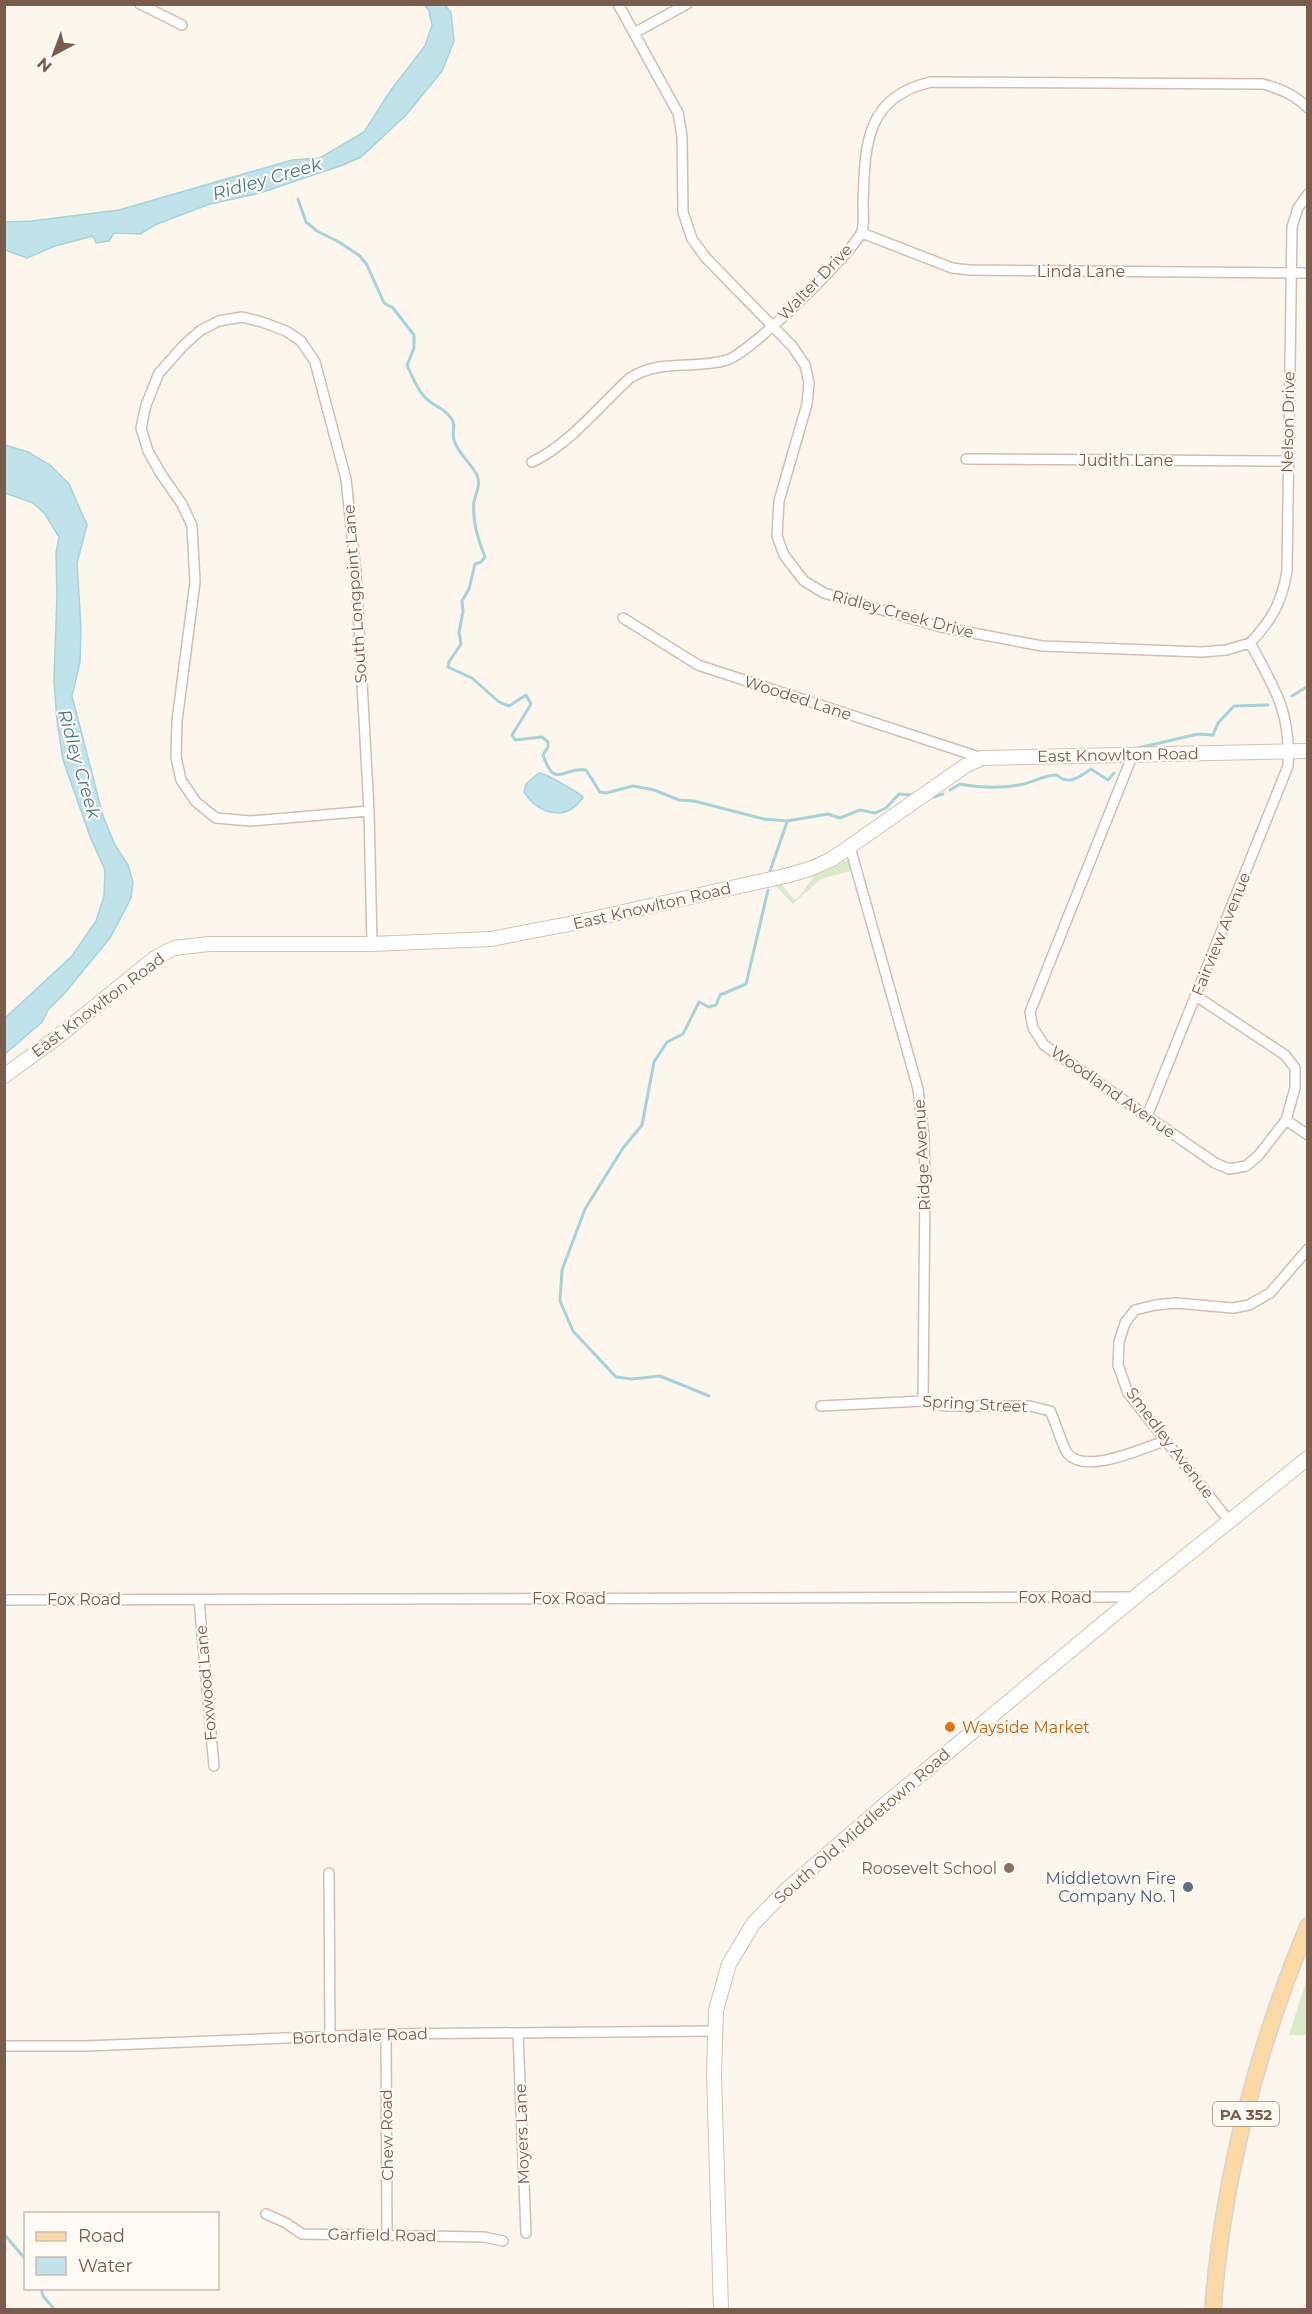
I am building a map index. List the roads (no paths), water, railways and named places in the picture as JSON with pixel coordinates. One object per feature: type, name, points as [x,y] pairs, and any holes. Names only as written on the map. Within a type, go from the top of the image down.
[{"type":"main road","name":"East Knowlton Road","points":[[4,1076],[55,1039],[155,958],[174,948],[209,944],[372,944],[491,939],[574,924],[804,871],[821,865],[850,847],[965,766],[982,758],[1308,751]]},
{"type":"main road","name":"South Old Middletown Road","points":[[721,2310],[714,2073],[716,2010],[729,1964],[753,1923],[768,1907],[889,1801],[1134,1597],[1308,1458]]},
{"type":"main road","name":"PA 352","points":[[1214,2310],[1229,2193],[1250,2095],[1273,2018],[1308,1926]]},
{"type":"street","points":[[140,4],[182,26]]},
{"type":"street","name":"Ridley Creek Drive","points":[[618,4],[678,113],[682,136],[683,212],[692,239],[706,258],[792,346],[805,365],[809,383],[807,404],[778,501],[776,517],[777,536],[784,555],[804,581],[824,593],[940,627],[1042,646],[1202,652],[1226,650],[1250,643]]},
{"type":"street","points":[[634,33],[687,4]]},
{"type":"street","name":"Walter Drive","points":[[532,462],[560,446],[630,378],[642,370],[655,366],[704,364],[730,359],[752,345],[840,260],[862,233],[865,161],[868,139],[877,116],[892,99],[910,88],[930,82],[1263,84],[1281,89],[1299,99],[1308,108]]},
{"type":"street","name":"Nelson Drive","points":[[1250,643],[1273,615],[1283,593],[1287,571],[1292,226],[1298,208],[1308,194]]},
{"type":"street","name":"Linda Lane","points":[[862,233],[952,268],[969,270],[1308,273]]},
{"type":"street","name":"South Longpoint Lane","points":[[369,811],[250,821],[216,818],[196,802],[181,780],[176,757],[177,721],[195,582],[192,526],[182,504],[160,474],[148,452],[141,428],[146,405],[159,373],[201,330],[219,321],[242,317],[286,331],[301,341],[315,362],[346,479],[356,573],[369,811],[372,944]]},
{"type":"street","name":"Judith Lane","points":[[966,459],[1287,461]]},
{"type":"street","name":"Wooded Lane","points":[[623,618],[698,665],[982,758]]},
{"type":"street","points":[[1250,643],[1279,696],[1285,716],[1289,751]]},
{"type":"street","name":"Fairview Avenue","points":[[1147,1116],[1288,766],[1289,751]]},
{"type":"street","name":"Woodland Avenue","points":[[1133,754],[1030,1012],[1033,1028],[1044,1045],[1215,1163],[1229,1169],[1246,1166],[1258,1156],[1286,1120]]},
{"type":"street","name":"Ridge Avenue","points":[[850,847],[918,1089],[924,1136],[926,1185],[923,1401]]},
{"type":"street","points":[[1196,996],[1285,1055],[1295,1068],[1295,1088],[1286,1120],[1308,1135]]},
{"type":"street","name":"Smedley Avenue","points":[[1229,1521],[1128,1393],[1118,1365],[1119,1342],[1125,1323],[1135,1310],[1155,1305],[1176,1304],[1233,1308],[1249,1305],[1270,1293],[1308,1249]]},
{"type":"street","name":"Spring Street","points":[[821,1406],[923,1401],[945,1406],[1030,1406],[1050,1411],[1067,1454],[1078,1460],[1097,1463],[1165,1441]]},
{"type":"street","name":"Fox Road","points":[[4,1599],[1134,1597]]},
{"type":"street","name":"Foxwood Lane","points":[[199,1600],[214,1766]]},
{"type":"street","points":[[329,1873],[330,2037]]},
{"type":"street","name":"Bortondale Road","points":[[4,2046],[86,2046],[386,2034],[715,2031]]},
{"type":"street","name":"Chew Road","points":[[386,2034],[387,2236]]},
{"type":"street","name":"Moyers Lane","points":[[518,2034],[526,2233]]},
{"type":"street","name":"Garfield Road","points":[[266,2214],[286,2223],[302,2234],[484,2236],[503,2241]]},
{"type":"water","name":"Ridley Creek","points":[[424,5],[445,5],[451,13],[454,41],[442,71],[406,115],[361,157],[260,193],[210,204],[157,224],[140,234],[114,233],[109,241],[96,243],[93,236],[55,246],[27,258],[5,250],[5,222],[32,221],[119,210],[292,160],[320,158],[364,132],[391,90],[425,46],[432,25],[429,10]]},
{"type":"water","name":"Ridley Creek","points":[[5,445],[28,452],[50,465],[69,484],[87,525],[77,563],[81,629],[80,662],[72,696],[103,816],[115,845],[128,865],[133,882],[131,898],[110,938],[48,1010],[42,1022],[5,1054],[5,1018],[72,956],[96,921],[104,896],[105,870],[91,839],[63,760],[57,721],[54,681],[56,553],[59,537],[45,514],[33,503],[5,493]]},
{"type":"water","points":[[539,773],[583,797],[576,805],[561,813],[553,813],[537,806],[524,792],[526,784]]},
{"type":"waterway","points":[[298,199],[306,222],[360,256],[367,265],[384,303],[393,308],[414,335],[414,348],[407,365],[411,375],[425,397],[447,413],[453,421],[453,437],[456,445],[477,475],[478,486],[474,502],[474,516],[485,557],[481,562],[475,564],[469,589],[462,601],[463,612],[459,632],[461,644],[448,667],[472,678],[499,702],[509,706],[526,695],[531,704],[512,735],[515,740],[542,737],[548,742],[543,755],[551,772],[560,774],[586,770],[600,792],[606,793],[633,786],[654,790],[679,800],[694,801],[764,819],[787,821],[828,814],[840,818],[860,810],[875,813],[886,808],[899,794],[912,795]]},
{"type":"waterway","points":[[1292,696],[1308,686]]},
{"type":"waterway","points":[[1138,748],[1198,734],[1213,735],[1218,723],[1234,706],[1268,705]]},
{"type":"waterway","points":[[950,790],[960,784],[992,787],[1016,786],[1053,775],[1070,780],[1091,769],[1108,780],[1114,773]]},
{"type":"waterway","points":[[934,797],[943,794]]},
{"type":"waterway","points":[[770,871],[787,822]]},
{"type":"waterway","points":[[709,1396],[660,1376],[632,1379],[616,1377],[573,1331],[560,1301],[562,1270],[585,1209],[623,1148],[642,1125],[654,1062],[667,1042],[683,1034],[699,1002],[709,1007],[716,1005],[720,995],[746,984],[768,890]]},
{"type":"waterway","points":[[4,2234],[24,2258]]},
{"type":"waterway","points":[[42,2290],[43,2296],[55,2310]]},
{"type":"place","name":"Wayside Market","points":[[950,1727]]},
{"type":"place","name":"Roosevelt School","points":[[1009,1868]]},
{"type":"place","name":"Middletown Fire Company No. 1","points":[[1188,1887]]}]
